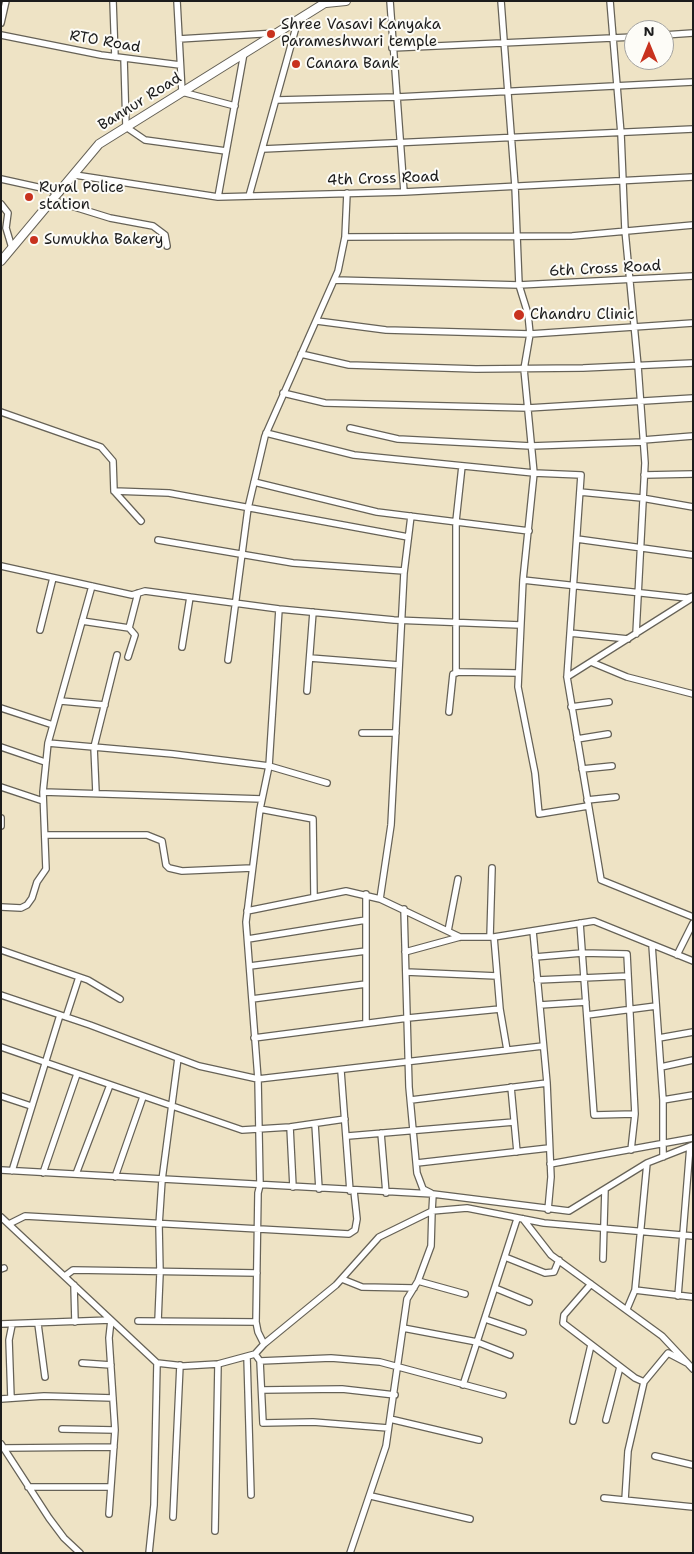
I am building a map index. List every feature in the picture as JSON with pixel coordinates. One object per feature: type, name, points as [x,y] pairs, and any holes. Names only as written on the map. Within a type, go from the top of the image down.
[{"type":"main road","name":"Bannur Road","points":[[1,261],[75,175],[99,144],[327,2],[346,1]]},
{"type":"street","points":[[1,23],[6,1]]},
{"type":"street","points":[[114,1],[115,57]]},
{"type":"street","points":[[177,1],[182,92],[234,106]]},
{"type":"street","points":[[390,1],[404,192]]},
{"type":"street","points":[[501,1],[515,186],[519,285],[528,314],[530,334],[524,369],[534,474],[523,580],[518,687],[535,773],[540,814],[616,798]]},
{"type":"street","points":[[610,1],[621,134],[625,230],[635,328],[643,441],[644,475],[636,634]]},
{"type":"street","points":[[250,196],[298,20]]},
{"type":"street","points":[[179,39],[278,33]]},
{"type":"street","points":[[674,34],[693,33]]},
{"type":"street","name":"RTO Road","points":[[1,35],[115,57],[180,64]]},
{"type":"street","points":[[392,48],[624,37]]},
{"type":"street","points":[[218,197],[244,53]]},
{"type":"street","points":[[124,58],[126,127],[145,140],[226,151]]},
{"type":"street","points":[[277,100],[397,97],[693,82]]},
{"type":"street","points":[[263,149],[621,134],[693,129]]},
{"type":"street","name":"4th Cross Road","points":[[75,175],[218,197],[404,192],[693,177]]},
{"type":"street","points":[[1,179],[60,192]]},
{"type":"street","points":[[228,660],[248,508],[266,433],[335,280],[345,237],[347,194]]},
{"type":"street","points":[[52,200],[110,218],[153,226],[164,235],[167,246]]},
{"type":"street","points":[[1,204],[8,213],[6,228],[12,248]]},
{"type":"street","points":[[345,237],[572,236],[693,225]]},
{"type":"street","name":"6th Cross Road","points":[[335,280],[519,285],[630,281],[693,276]]},
{"type":"street","points":[[317,321],[386,330],[530,334],[693,323]]},
{"type":"street","points":[[301,354],[349,365],[524,369],[693,363]]},
{"type":"street","points":[[283,393],[325,402],[528,408],[693,398]]},
{"type":"street","points":[[1,412],[101,447],[113,461],[114,491],[141,521]]},
{"type":"street","points":[[350,428],[398,439],[531,446],[643,441],[693,436]]},
{"type":"street","points":[[266,433],[354,455],[534,474],[581,475],[567,677],[601,880],[693,917]]},
{"type":"street","points":[[456,673],[454,622],[456,521],[462,466]]},
{"type":"street","points":[[644,475],[693,474]]},
{"type":"street","points":[[254,482],[377,512],[529,531]]},
{"type":"street","points":[[114,491],[169,494],[408,537]]},
{"type":"street","points":[[580,492],[642,498],[693,507]]},
{"type":"street","points":[[380,899],[391,825],[404,571],[411,516]]},
{"type":"street","points":[[577,539],[693,555]]},
{"type":"street","points":[[158,540],[293,562],[404,571]]},
{"type":"street","points":[[1,566],[132,595],[144,591],[279,609],[401,620],[520,625]]},
{"type":"street","points":[[40,630],[53,578]]},
{"type":"street","points":[[523,580],[687,598],[693,597]]},
{"type":"street","points":[[1,907],[21,908],[32,898],[37,882],[46,869],[43,792],[48,743],[92,586]]},
{"type":"street","points":[[129,628],[138,593]]},
{"type":"street","points":[[182,647],[190,597]]},
{"type":"street","points":[[567,677],[693,597]]},
{"type":"street","points":[[264,1344],[258,1332],[256,1322],[260,1185],[258,1079],[247,911],[260,809],[269,766],[279,609]]},
{"type":"street","points":[[307,690],[313,612]]},
{"type":"street","points":[[82,621],[129,628],[135,635],[128,658]]},
{"type":"street","points":[[570,632],[628,639]]},
{"type":"street","points":[[96,793],[94,747],[117,655]]},
{"type":"street","points":[[310,658],[399,665]]},
{"type":"street","points":[[591,662],[627,677],[693,694]]},
{"type":"street","points":[[449,712],[451,678],[456,673],[518,673]]},
{"type":"street","points":[[61,701],[105,704]]},
{"type":"street","points":[[571,707],[609,702]]},
{"type":"street","points":[[1,708],[53,725]]},
{"type":"street","points":[[362,733],[396,733]]},
{"type":"street","points":[[577,740],[608,734]]},
{"type":"street","points":[[48,743],[173,754],[269,766],[327,783]]},
{"type":"street","points":[[1,746],[45,762]]},
{"type":"street","points":[[582,769],[612,766]]},
{"type":"street","points":[[1,787],[43,800]]},
{"type":"street","points":[[43,792],[262,799]]},
{"type":"street","points":[[260,809],[313,819],[314,896]]},
{"type":"street","points":[[1,818],[1,826]]},
{"type":"street","points":[[45,835],[147,835],[162,841],[166,865],[169,868],[182,871],[252,868]]},
{"type":"street","points":[[492,868],[492,936],[500,1009],[507,1050]]},
{"type":"street","points":[[448,931],[458,879]]},
{"type":"street","points":[[247,911],[346,891],[366,894],[380,899],[460,936]]},
{"type":"street","points":[[366,894],[366,1023]]},
{"type":"street","points":[[404,910],[411,1100],[417,1163],[423,1190],[433,1194]]},
{"type":"street","points":[[248,939],[366,920]]},
{"type":"street","points":[[405,952],[460,936],[492,936],[594,921],[693,961]]},
{"type":"street","points":[[677,955],[693,923]]},
{"type":"street","points":[[580,924],[594,1116],[635,1114]]},
{"type":"street","points":[[533,931],[547,1083],[550,1164],[548,1210]]},
{"type":"street","points":[[652,945],[663,1100],[663,1157]]},
{"type":"street","points":[[1,950],[79,977],[120,999]]},
{"type":"street","points":[[250,966],[366,950]]},
{"type":"street","points":[[535,956],[582,953],[627,954],[635,1114],[631,1150]]},
{"type":"street","points":[[406,972],[497,976]]},
{"type":"street","points":[[538,980],[628,976]]},
{"type":"street","points":[[12,1171],[44,1063],[79,977]]},
{"type":"street","points":[[252,999],[366,984]]},
{"type":"street","points":[[1,995],[199,1066],[258,1079],[543,1046]]},
{"type":"street","points":[[540,1005],[586,1002]]},
{"type":"street","points":[[587,1015],[656,1006]]},
{"type":"street","points":[[254,1038],[408,1018],[500,1009]]},
{"type":"street","points":[[659,1038],[693,1032]]},
{"type":"street","points":[[1,1048],[242,1130],[290,1127],[345,1119]]},
{"type":"street","points":[[158,1321],[160,1273],[158,1225],[170,1106],[178,1058]]},
{"type":"street","points":[[661,1067],[693,1060]]},
{"type":"street","points":[[9,1224],[25,1216],[158,1225],[352,1234],[355,1230],[358,1213],[352,1191],[341,1070]]},
{"type":"street","points":[[42,1173],[77,1074]]},
{"type":"street","points":[[411,1100],[547,1083]]},
{"type":"street","points":[[76,1174],[110,1085]]},
{"type":"street","points":[[512,1087],[517,1152]]},
{"type":"street","points":[[663,1100],[693,1095]]},
{"type":"street","points":[[1,1096],[30,1106]]},
{"type":"street","points":[[116,1177],[144,1097]]},
{"type":"street","points":[[348,1136],[414,1132],[514,1122]]},
{"type":"street","points":[[315,1124],[319,1188]]},
{"type":"street","points":[[290,1127],[293,1187]]},
{"type":"street","points":[[381,1133],[386,1193]]},
{"type":"street","points":[[550,1164],[693,1138]]},
{"type":"street","points":[[1,1170],[386,1193],[433,1194],[548,1210],[568,1211],[647,1163],[691,1146],[678,1296]]},
{"type":"street","points":[[417,1163],[549,1148]]},
{"type":"street","points":[[627,1309],[635,1290],[647,1163]]},
{"type":"street","points":[[603,1259],[605,1188]]},
{"type":"street","points":[[350,1553],[371,1496],[386,1446],[408,1299],[418,1281],[431,1246],[433,1194]]},
{"type":"street","points":[[1,1217],[157,1362],[180,1365],[218,1364],[255,1354],[264,1344],[342,1279],[379,1237],[432,1211],[467,1208],[520,1219],[604,1230],[693,1236]]},
{"type":"street","points":[[463,1385],[494,1288],[520,1219]]},
{"type":"street","points":[[520,1219],[545,1249],[670,1343],[691,1367]]},
{"type":"street","points":[[505,1257],[545,1273],[554,1272],[559,1260]]},
{"type":"street","points":[[65,1276],[73,1270],[160,1273],[257,1273]]},
{"type":"street","points":[[342,1279],[362,1287],[414,1288]]},
{"type":"street","points":[[418,1281],[465,1294]]},
{"type":"street","points":[[591,1284],[564,1315],[563,1323],[620,1367],[644,1382]]},
{"type":"street","points":[[74,1285],[75,1322]]},
{"type":"street","points":[[494,1288],[529,1302]]},
{"type":"street","points":[[635,1290],[693,1297]]},
{"type":"street","points":[[485,1319],[523,1332]]},
{"type":"street","points":[[1,1324],[111,1320]]},
{"type":"street","points":[[109,1514],[115,1430],[109,1328],[111,1320]]},
{"type":"street","points":[[138,1321],[256,1322]]},
{"type":"street","points":[[38,1324],[44,1377]]},
{"type":"street","points":[[11,1398],[9,1340],[12,1325]]},
{"type":"street","points":[[403,1328],[477,1342],[510,1355]]},
{"type":"street","points":[[573,1421],[592,1345]]},
{"type":"street","points":[[625,1500],[628,1451],[644,1382],[668,1353],[691,1367]]},
{"type":"street","points":[[255,1354],[260,1361],[263,1423],[313,1422],[388,1428]]},
{"type":"street","points":[[247,1357],[251,1495]]},
{"type":"street","points":[[260,1361],[346,1358],[398,1366],[503,1395]]},
{"type":"street","points":[[148,1553],[154,1505],[157,1362]]},
{"type":"street","points":[[82,1363],[111,1364]]},
{"type":"street","points":[[215,1531],[218,1364]]},
{"type":"street","points":[[173,1517],[180,1365]]},
{"type":"street","points":[[606,1420],[620,1367]]},
{"type":"street","points":[[262,1390],[342,1389],[395,1395]]},
{"type":"street","points":[[1,1400],[11,1398],[113,1398]]},
{"type":"street","points":[[390,1419],[479,1440]]},
{"type":"street","points":[[62,1428],[115,1430]]},
{"type":"street","points":[[2,1446],[114,1447]]},
{"type":"street","points":[[2,1446],[64,1538],[80,1553]]},
{"type":"street","points":[[655,1456],[693,1465]]},
{"type":"street","points":[[28,1487],[110,1487]]},
{"type":"street","points":[[371,1496],[470,1519]]},
{"type":"street","points":[[604,1498],[693,1508]]},
{"type":"place","name":"Shree Vasavi Kanyaka Parameshwari temple","points":[[271,34]]},
{"type":"place","name":"Canara Bank","points":[[296,64]]},
{"type":"place","name":"Rural Police station","points":[[29,197]]},
{"type":"place","name":"Sumukha Bakery","points":[[34,240]]},
{"type":"place","name":"Chandru Clinic","points":[[519,315]]}]
